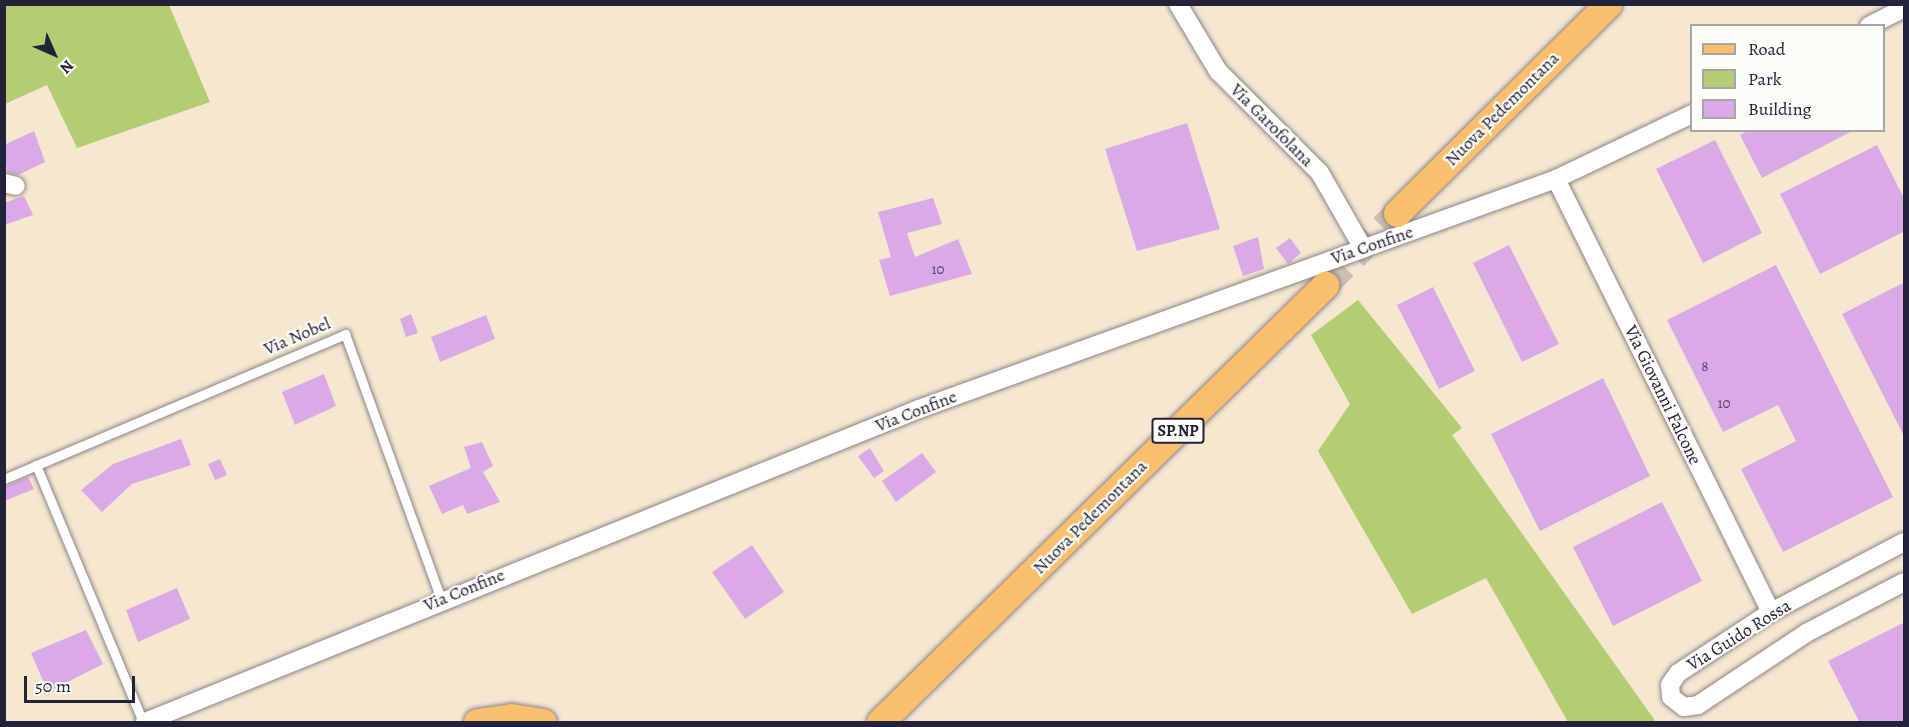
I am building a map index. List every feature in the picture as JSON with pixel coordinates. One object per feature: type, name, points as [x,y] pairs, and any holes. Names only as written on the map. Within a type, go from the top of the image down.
[{"type":"main road","name":"Nuova Pedemontana","points":[[1397,213],[1608,4]]},
{"type":"main road","name":"Nuova Pedemontana","points":[[880,723],[1325,285]]},
{"type":"main road","points":[[861,723],[968,622],[1030,576]]},
{"type":"main road","points":[[477,723],[511,717],[543,723]]},
{"type":"street","name":"Via Garofolana","points":[[1178,4],[1218,71],[1320,173],[1364,248]]},
{"type":"street","points":[[1873,24],[1905,8]]},
{"type":"street","name":"Via Confine","points":[[144,723],[441,599],[919,409],[1556,179],[1690,115]]},
{"type":"street","name":"Via Giovanni Falcone","points":[[1556,179],[1771,612]]},
{"type":"street","name":"Via Guido Rossa","points":[[1905,542],[1771,612],[1677,673],[1669,691],[1677,704],[1698,705],[1809,632],[1905,582]]},
{"type":"lane","name":"Via Nobel","points":[[4,478],[345,334],[441,599]]},
{"type":"lane","points":[[36,465],[144,723]]},
{"type":"green space","points":[[5,4],[169,5],[210,102],[77,148],[47,85],[5,104]]},
{"type":"green space","points":[[1358,300],[1462,428],[1452,435],[1656,722],[1568,722],[1486,578],[1412,614],[1318,451],[1350,404],[1311,335]]},
{"type":"building","points":[[1187,123],[1220,229],[1137,251],[1105,149]]},
{"type":"building","points":[[34,131],[45,162],[18,175],[7,172],[4,145]]},
{"type":"building","points":[[1745,132],[1850,132],[1762,178],[1740,135]]},
{"type":"building","points":[[1715,140],[1762,233],[1703,263],[1656,169]]},
{"type":"building","points":[[1877,145],[1905,200],[1905,231],[1820,274],[1780,194]]},
{"type":"building","points":[[24,196],[33,215],[4,225],[4,203]]},
{"type":"building","points":[[933,198],[942,224],[907,233],[915,257],[958,239],[972,274],[890,296],[879,260],[891,257],[878,212]]},
{"type":"building","points":[[1258,237],[1264,269],[1243,276],[1233,246]]},
{"type":"building","points":[[1290,238],[1301,253],[1288,264],[1276,248]]},
{"type":"building","points":[[1509,245],[1559,344],[1522,362],[1473,263]]},
{"type":"building","points":[[1776,265],[1893,497],[1783,552],[1741,469],[1796,441],[1778,405],[1723,432],[1667,320]]},
{"type":"building","points":[[1905,282],[1905,438],[1842,314]]},
{"type":"building","points":[[1433,287],[1475,371],[1439,389],[1397,305]]},
{"type":"building","points":[[411,314],[418,333],[406,337],[400,319]]},
{"type":"building","points":[[486,315],[495,339],[440,362],[431,337]]},
{"type":"building","points":[[324,374],[336,406],[295,425],[282,392]]},
{"type":"building","points":[[1603,378],[1650,476],[1540,531],[1491,434]]},
{"type":"building","points":[[181,439],[191,465],[132,484],[102,512],[81,490],[113,464]]},
{"type":"building","points":[[482,442],[493,466],[483,472],[500,502],[467,514],[463,505],[442,514],[429,486],[471,468],[464,447]]},
{"type":"building","points":[[870,448],[884,471],[874,478],[858,456]]},
{"type":"building","points":[[922,453],[936,472],[896,502],[882,481]]},
{"type":"building","points":[[220,459],[227,475],[215,480],[208,464]]},
{"type":"building","points":[[28,477],[34,489],[4,501],[4,487]]},
{"type":"building","points":[[1662,502],[1702,581],[1613,626],[1573,547]]},
{"type":"building","points":[[752,545],[784,592],[745,619],[712,572]]},
{"type":"building","points":[[177,588],[190,619],[138,642],[126,610]]},
{"type":"building","points":[[1905,622],[1905,723],[1860,723],[1828,661]]},
{"type":"building","points":[[86,630],[103,664],[48,692],[31,653]]},
{"type":"tunnel","points":[[1325,285],[1397,213]]}]
